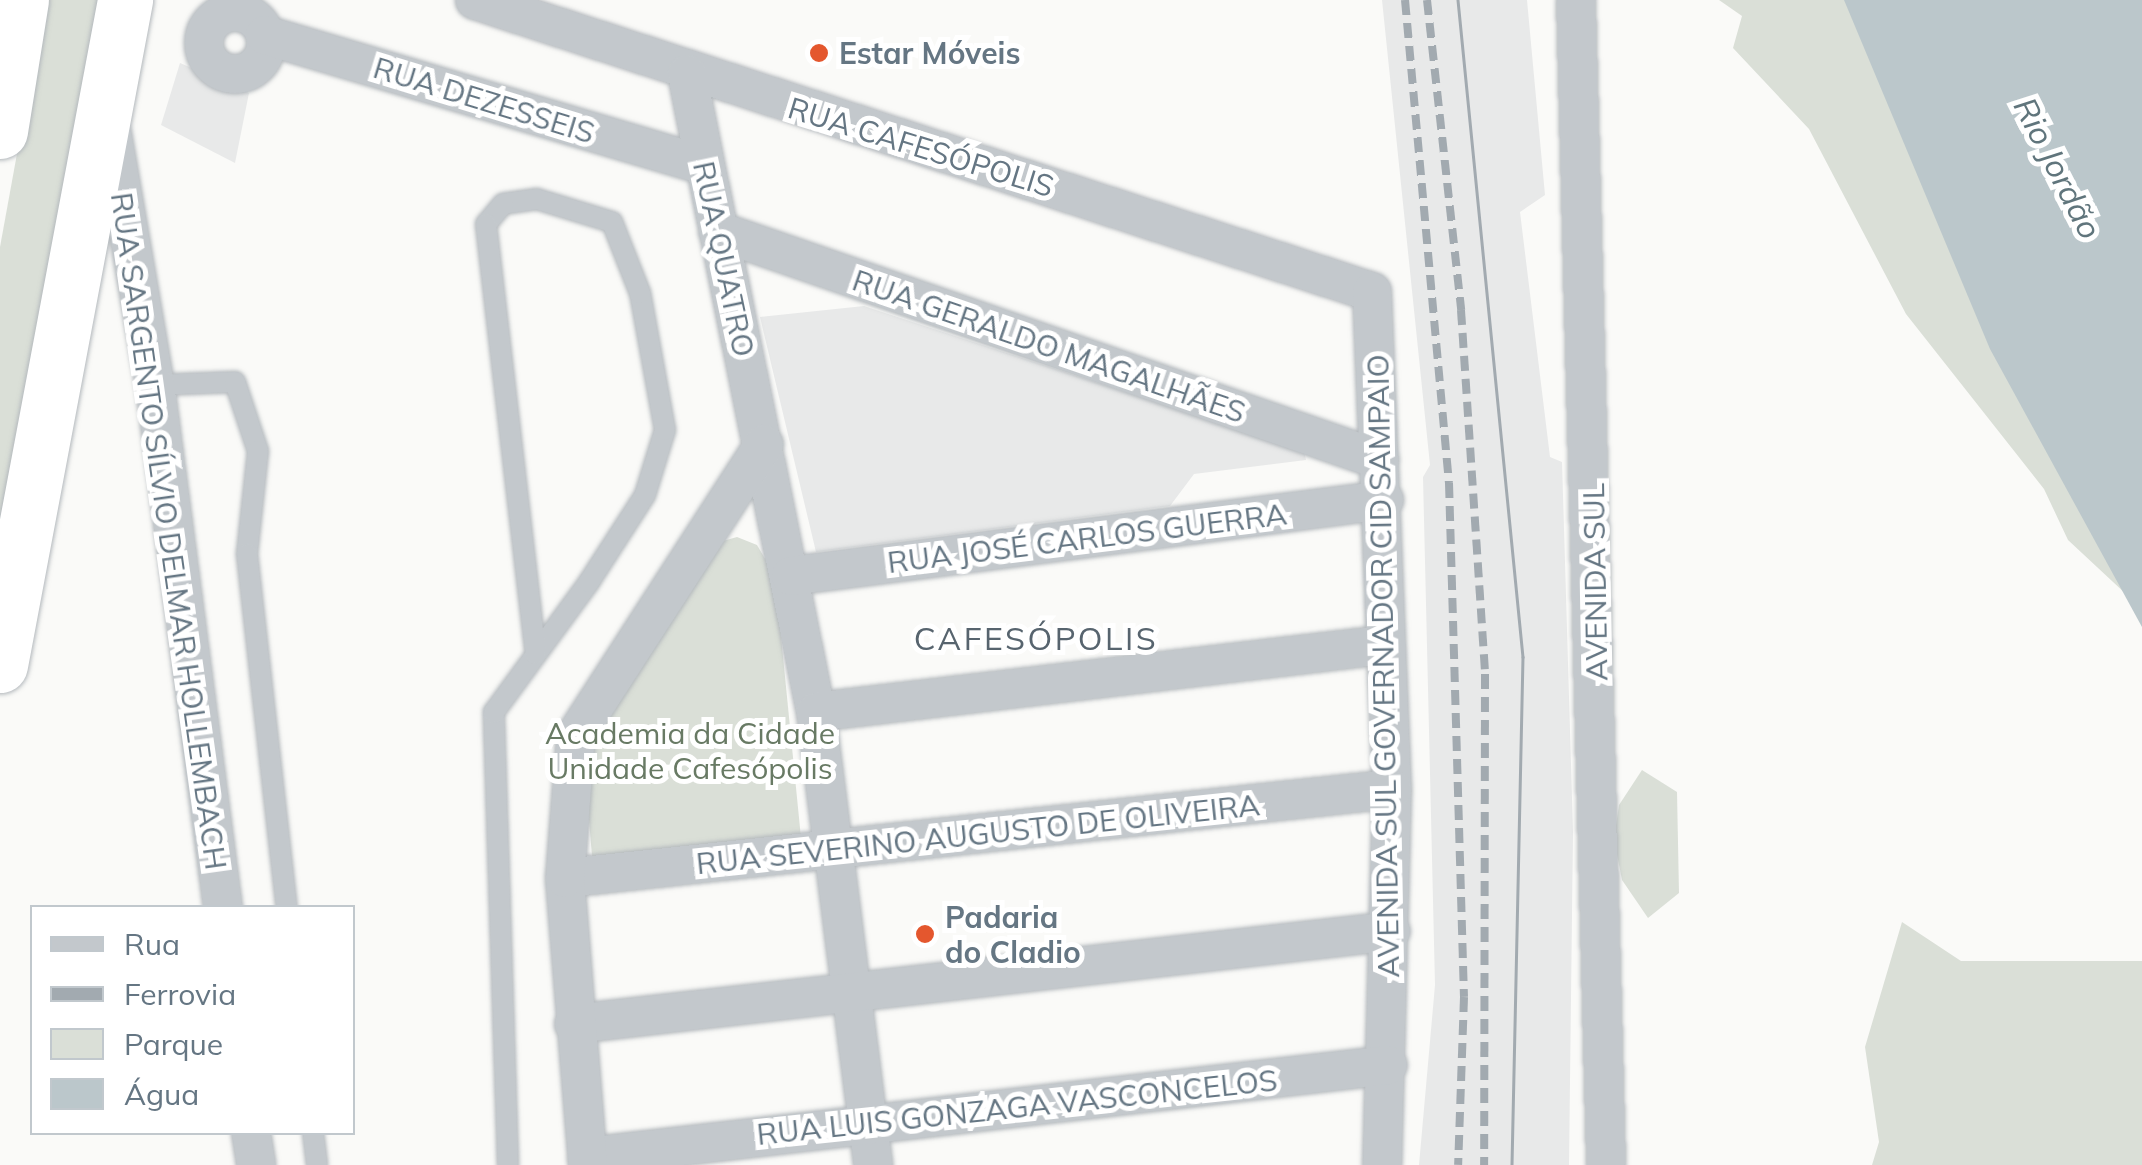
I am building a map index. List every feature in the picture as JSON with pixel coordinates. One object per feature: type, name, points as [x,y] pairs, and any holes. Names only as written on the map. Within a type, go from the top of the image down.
[{"type":"highway","points":[[0,131],[21,0]]},
{"type":"highway","points":[[0,665],[124,0]]},
{"type":"street","name":"RUA CAFESÓPOLIS","points":[[475,0],[687,74],[1369,288]]},
{"type":"street","name":"AVENIDA SUL","points":[[1576,0],[1606,1165]]},
{"type":"street","name":"RUA DEZESSEIS","points":[[265,34],[703,165]]},
{"type":"street","name":"RUA QUATRO","points":[[687,74],[816,712],[873,1165]]},
{"type":"street","name":"RUA SARGENTO SÍLVIO DELMAR HOLLEMBACH","points":[[105,96],[155,385],[222,905]]},
{"type":"street","name":"RUA GERALDO MAGALHÃES","points":[[718,231],[1380,460]]},
{"type":"street","name":"AVENIDA SUL GOVERNADOR CID SAMPAIO","points":[[1369,288],[1384,500],[1382,645],[1392,790],[1388,1066],[1382,1165]]},
{"type":"street","points":[[588,1161],[565,878],[585,710],[764,444]]},
{"type":"street","name":"RUA JOSÉ CARLOS GUERRA","points":[[791,576],[1384,500]]},
{"type":"street","points":[[816,712],[1382,645]]},
{"type":"street","name":"RUA SEVERINO AUGUSTO DE OLIVEIRA","points":[[565,878],[1392,790]]},
{"type":"street","points":[[574,1024],[1391,931]]},
{"type":"street","name":"RUA LUIS GONZAGA VASCONCELOS","points":[[588,1161],[870,1123],[1388,1066]]},
{"type":"street","points":[[252,1135],[256,1165]]},
{"type":"lane","points":[[508,1165],[492,726],[536,653],[644,495],[665,430],[640,293],[612,222],[536,199],[503,204],[486,224],[536,653]]},
{"type":"lane","points":[[155,385],[235,382],[258,451],[247,554],[287,905]]},
{"type":"lane","points":[[313,1135],[316,1165]]},
{"type":"shaded area","points":[[1382,0],[1527,0],[1545,195],[1520,212],[1550,457],[1562,462],[1573,832],[1569,1165],[1419,1165],[1435,985],[1423,477],[1430,465]]},
{"type":"shaded area","points":[[180,63],[249,93],[235,163],[161,125]]},
{"type":"shaded area","points":[[864,306],[1304,451],[1306,460],[1194,474],[1170,506],[816,552],[760,317]]},
{"type":"green space","points":[[45,0],[99,0],[0,557],[0,247]]},
{"type":"green space","points":[[1719,0],[1900,0],[2142,609],[2068,540],[2044,489],[1906,314],[1809,129],[1733,48],[1742,16]]},
{"type":"green space","name":"Academia da Cidade Unidade Cafesópolis","points":[[737,537],[757,545],[775,576],[801,838],[593,868],[582,735],[716,543]]},
{"type":"green space","points":[[1642,770],[1677,792],[1679,893],[1648,918],[1622,880],[1614,839],[1619,805]]},
{"type":"green space","points":[[1902,922],[1961,961],[2142,961],[2142,1165],[1872,1165],[1879,1142],[1865,1047]]},
{"type":"water","name":"Rio Jordão","points":[[1844,0],[2142,0],[2142,627],[1990,349]]},
{"type":"tram line","points":[[1458,0],[1523,657],[1512,1165]]},
{"type":"railway","points":[[1405,0],[1449,483],[1464,997],[1458,1165]]},
{"type":"railway","points":[[1427,0],[1461,310],[1485,674],[1484,1165]]},
{"type":"place","name":"Estar Móveis","points":[[819,53]]},
{"type":"place","name":"Padaria do Cladio","points":[[925,934]]},
{"type":"district","name":"CAFESÓPOLIS","points":[[1036,638]]}]
